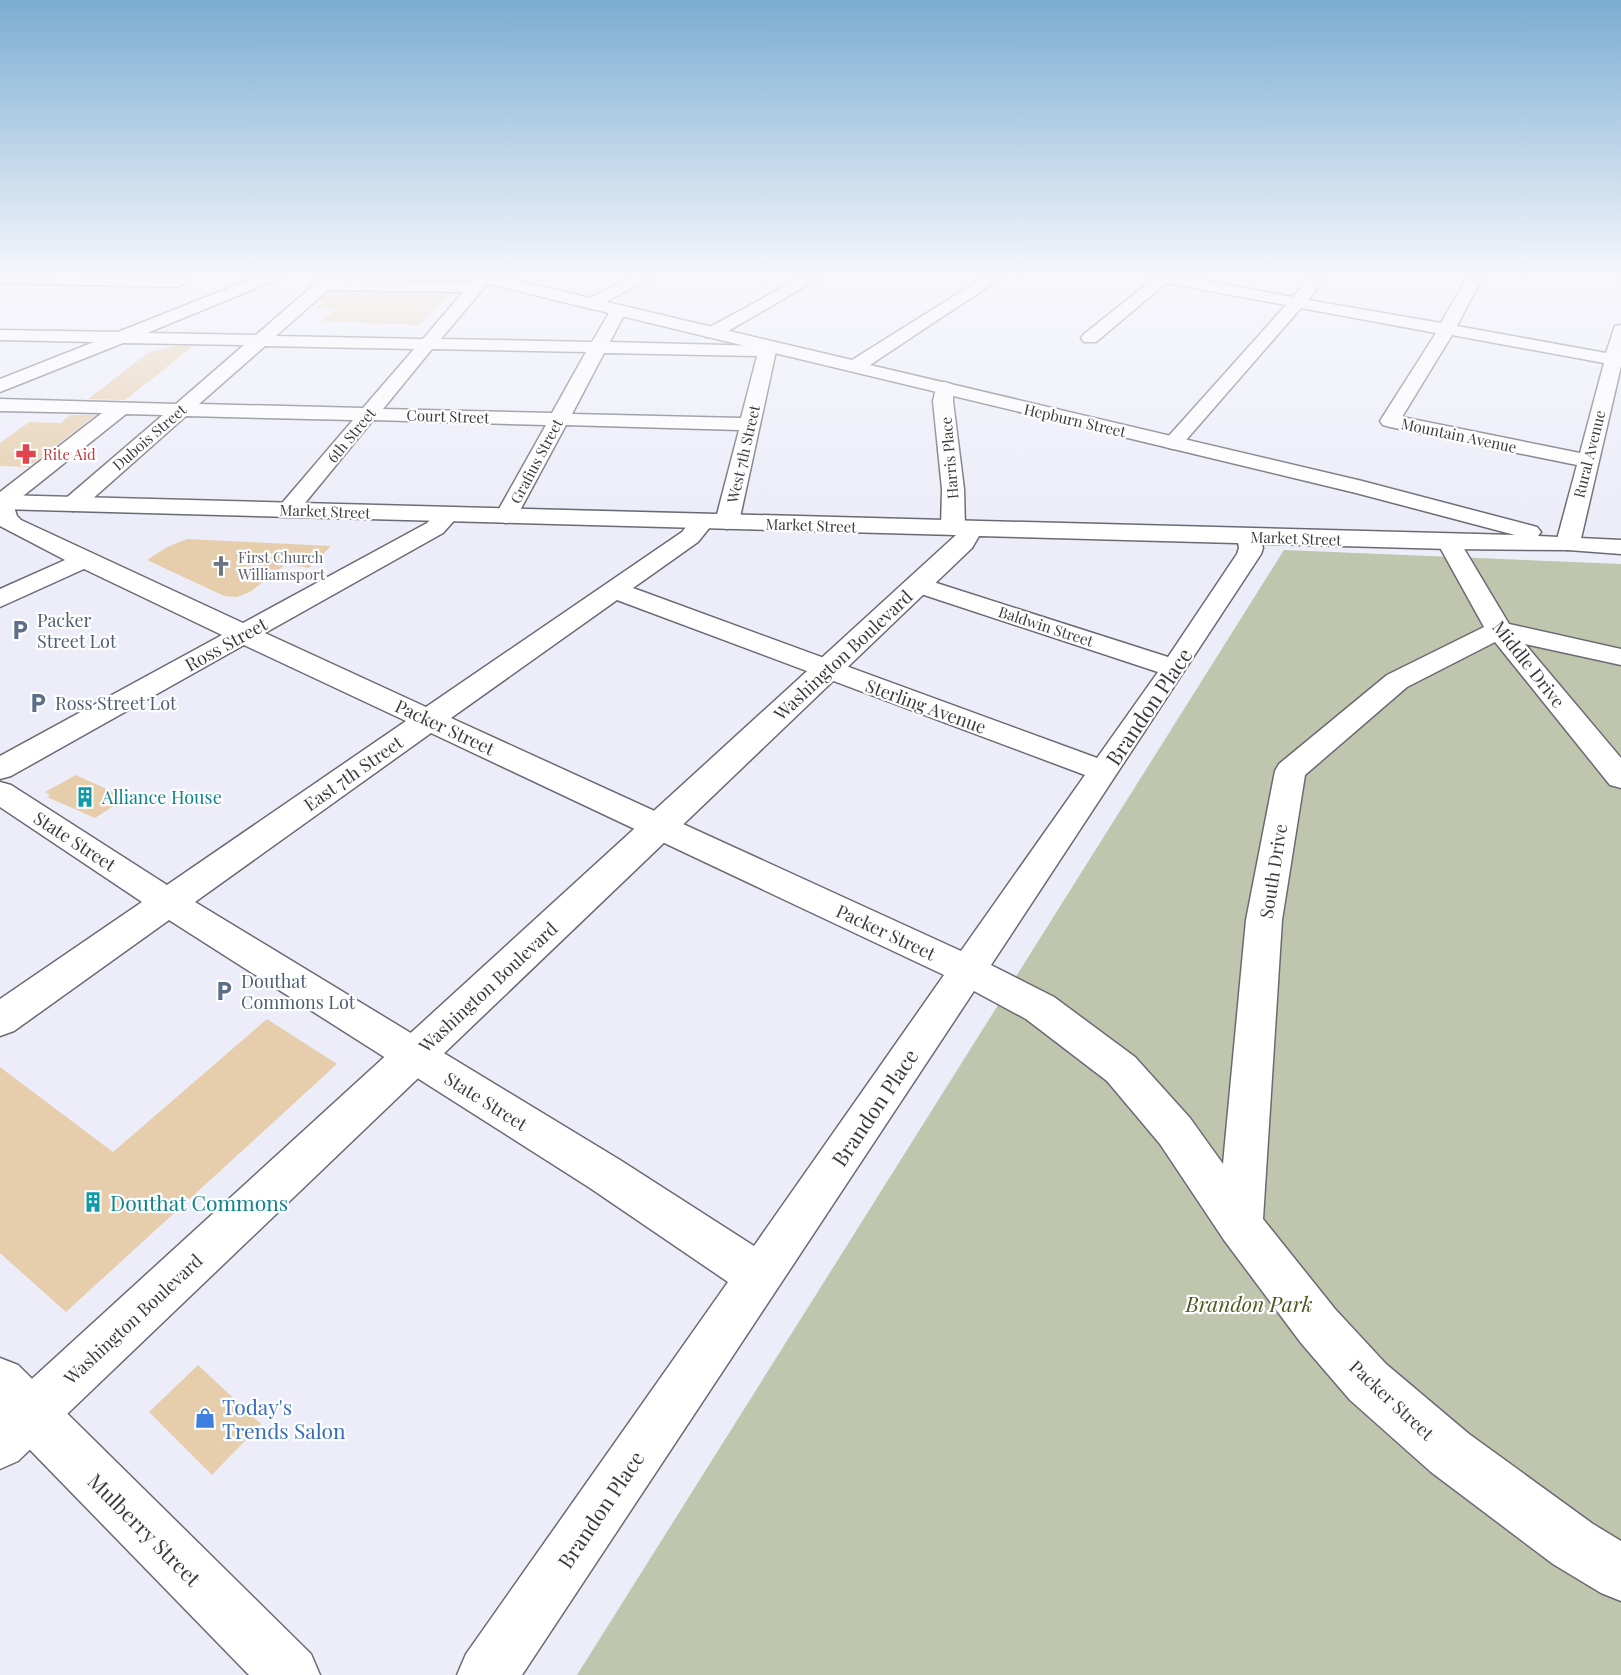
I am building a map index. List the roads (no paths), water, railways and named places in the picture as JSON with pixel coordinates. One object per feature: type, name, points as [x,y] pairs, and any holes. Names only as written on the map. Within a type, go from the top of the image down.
[{"type":"street","points":[[1,402],[90,354]]},
{"type":"street","name":"Dubois Street","points":[[72,504],[245,354]]},
{"type":"street","name":"6th Street","points":[[288,509],[419,354]]},
{"type":"street","name":"Grafius Street","points":[[506,516],[594,354]]},
{"type":"street","name":"West 7th Street","points":[[715,522],[750,424],[769,354]]},
{"type":"street","name":"Hepburn Street","points":[[794,354],[1173,442],[1450,510],[1568,543]]},
{"type":"street","points":[[854,367],[874,354]]},
{"type":"street","points":[[1173,442],[1251,354]]},
{"type":"street","name":"Mountain Avenue","points":[[1430,354],[1390,421],[1587,461]]},
{"type":"street","points":[[1585,354],[1617,360]]},
{"type":"street","name":"Rural Avenue","points":[[1568,543],[1587,461],[1617,360]]},
{"type":"street","name":"Harris Place","points":[[944,388],[943,401],[953,489],[963,528]]},
{"type":"street","points":[[1,402],[162,425]]},
{"type":"street","name":"Court Street","points":[[111,416],[180,410],[750,424]]},
{"type":"street","points":[[0,502],[111,416]]},
{"type":"street","name":"Market Street","points":[[0,502],[1449,542],[1568,543],[1621,547]]},
{"type":"street","name":"Packer Street","points":[[0,502],[6,519],[13,525],[84,560],[967,970],[1040,1008],[1121,1069],[1175,1131],[1240,1225],[1318,1326],[1368,1382],[1449,1453],[1573,1544],[1621,1573]]},
{"type":"street","name":"Ross Street","points":[[0,769],[435,528],[449,514]]},
{"type":"street","name":"East 7th Street","points":[[0,1020],[690,537],[715,522]]},
{"type":"street","name":"Washington Boulevard","points":[[10,1414],[414,1056],[964,543],[963,528]]},
{"type":"street","name":"Brandon Place","points":[[487,1675],[1174,668],[1249,554],[1251,548],[1249,536]]},
{"type":"street","name":"Middle Drive","points":[[1449,542],[1499,630],[1621,778]]},
{"type":"street","points":[[0,598],[84,560]]},
{"type":"street","name":"Baldwin Street","points":[[918,585],[1174,668]]},
{"type":"street","name":"Sterling Avenue","points":[[614,590],[1103,771]]},
{"type":"street","points":[[1499,630],[1621,657]]},
{"type":"street","name":"South Drive","points":[[1240,1225],[1264,920],[1290,771],[1397,681],[1499,630]]},
{"type":"street","name":"State Street","points":[[0,792],[168,902],[605,1174],[759,1276]]},
{"type":"street","name":"Mulberry Street","points":[[10,1414],[290,1675]]},
{"type":"place","name":"Rite Aid","points":[[26,454]]},
{"type":"place","name":"First Church Williamsport","points":[[221,566]]},
{"type":"place","name":"Packer Street Lot","points":[[20,630]]},
{"type":"place","name":"Ross Street Lot","points":[[38,703]]},
{"type":"place","name":"Alliance House","points":[[85,797]]},
{"type":"place","name":"Douthat Commons Lot","points":[[224,991]]},
{"type":"place","name":"Douthat Commons","points":[[93,1202]]},
{"type":"place","name":"Today's Trends Salon","points":[[205,1418]]},
{"type":"park label","name":"Brandon Park","points":[[1249,1303]]}]
